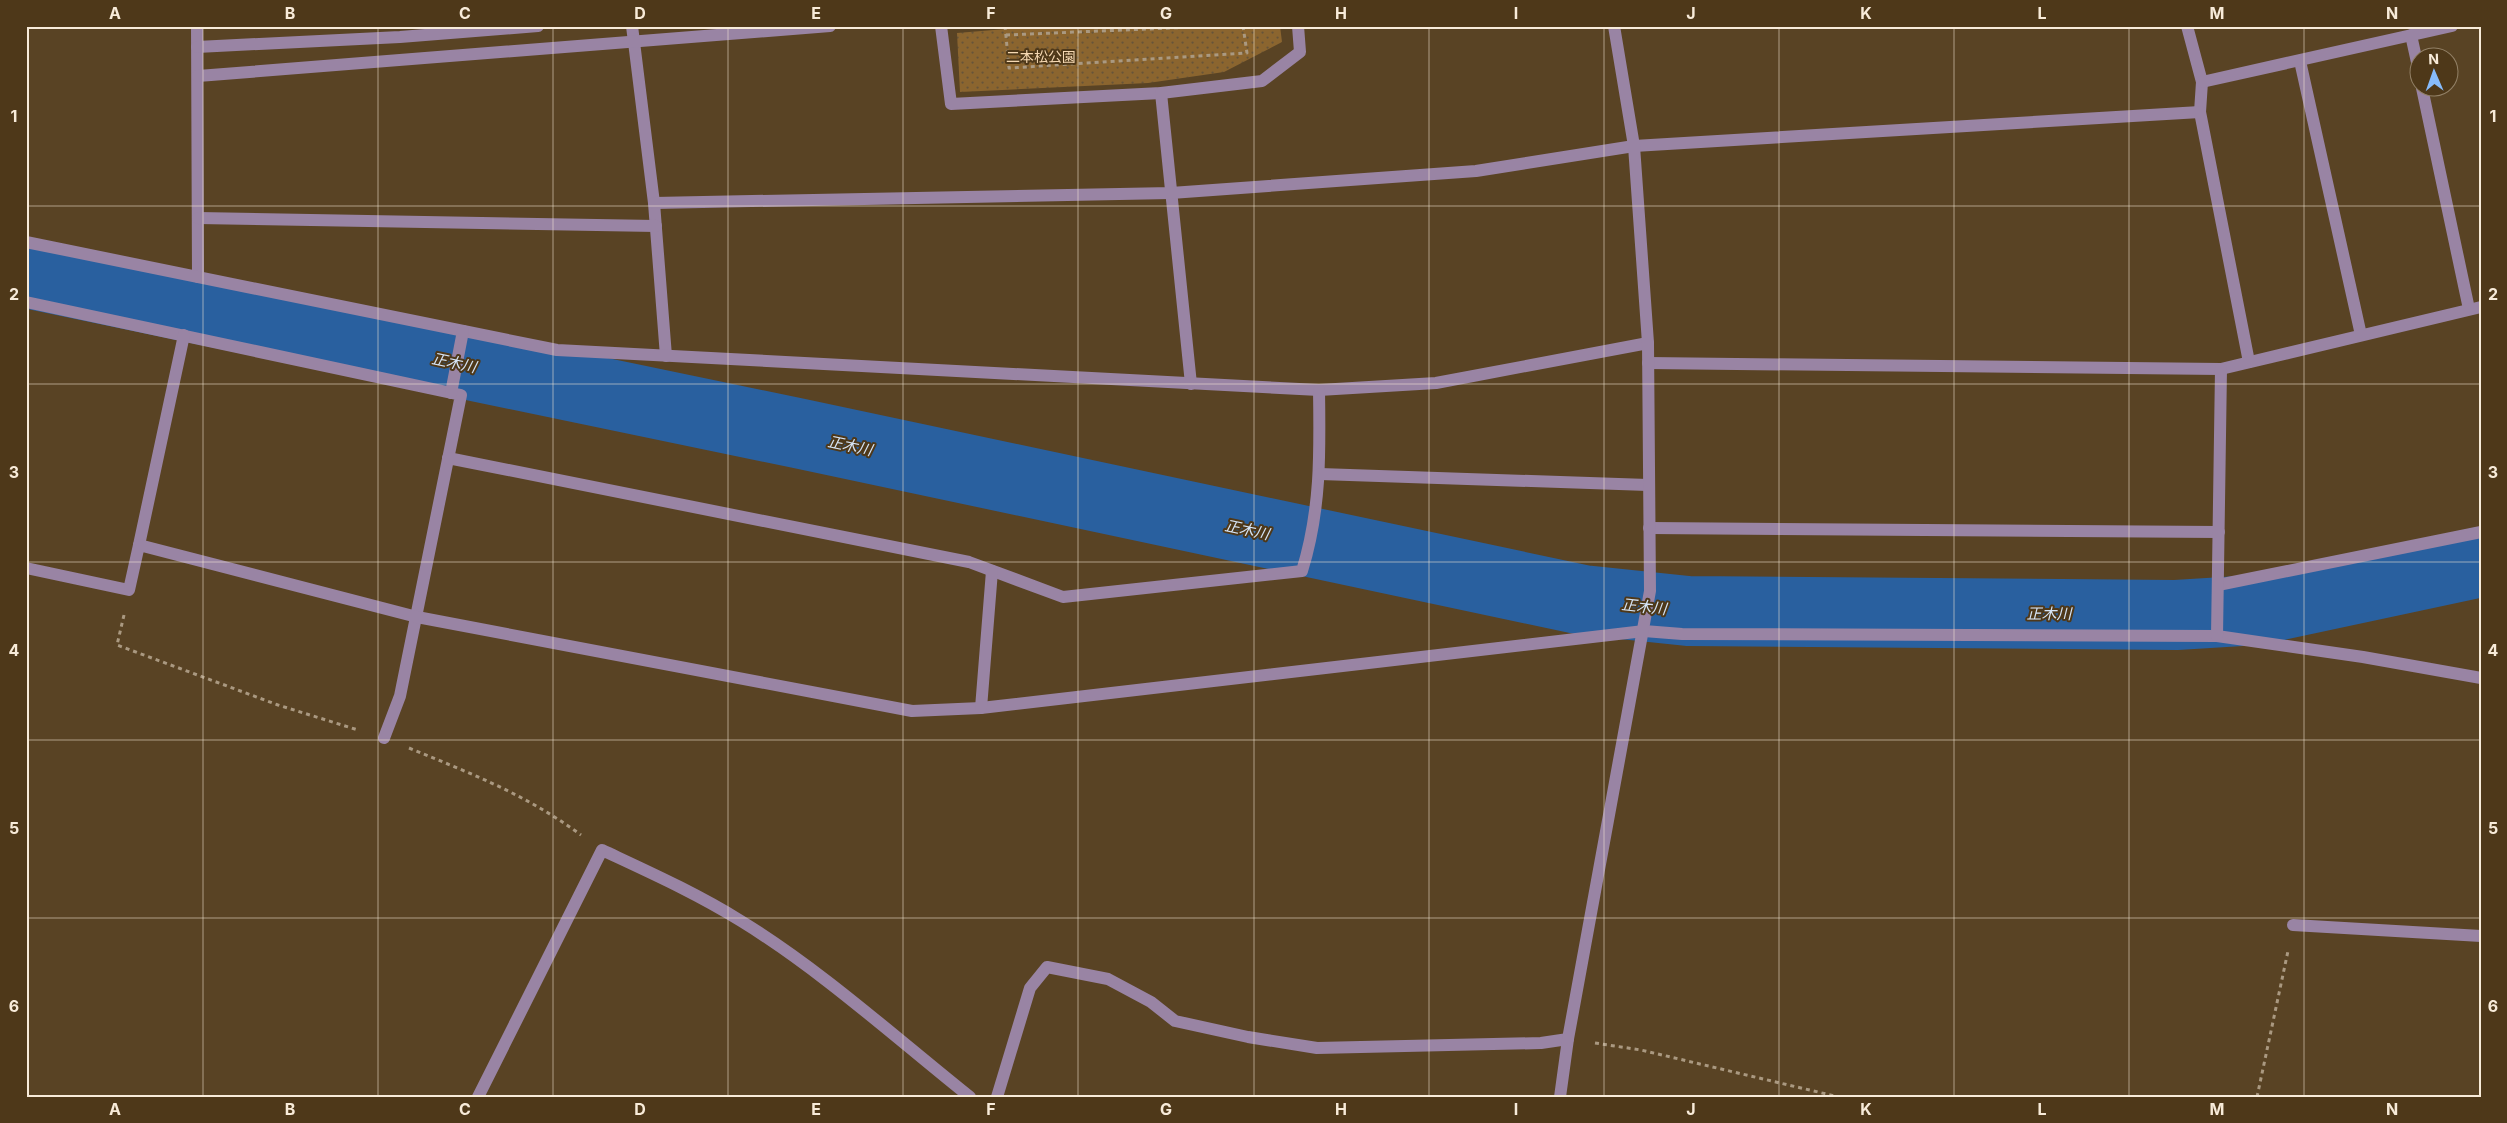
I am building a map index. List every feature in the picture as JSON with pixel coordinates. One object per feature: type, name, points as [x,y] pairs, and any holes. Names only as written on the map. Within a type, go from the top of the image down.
[{"type":"street","points":[[198,26],[198,277]]},
{"type":"street","points":[[197,47],[400,32],[538,26]]},
{"type":"street","points":[[632,26],[654,203],[666,356]]},
{"type":"street","points":[[198,76],[830,26]]},
{"type":"street","points":[[941,26],[951,104],[1161,93],[1262,81],[1300,52],[1298,26]]},
{"type":"street","points":[[1560,1097],[1568,1039],[1650,591],[1648,343],[1634,146],[1614,26]]},
{"type":"street","points":[[2187,26],[2202,82],[2200,112],[2249,362]]},
{"type":"street","points":[[2202,82],[2452,26]]},
{"type":"street","points":[[2411,35],[2414,48]]},
{"type":"street","points":[[2300,60],[2361,335]]},
{"type":"street","points":[[1161,93],[1191,384]]},
{"type":"street","points":[[1648,363],[2221,369],[2475,308],[2424,98]]},
{"type":"street","points":[[654,203],[1171,193],[1476,171],[1634,146],[2200,112]]},
{"type":"street","points":[[198,218],[656,226]]},
{"type":"street","points":[[26,242],[198,277],[462,337],[558,350],[1319,390],[1436,383],[1648,343]]},
{"type":"street","points":[[26,302],[452,387],[461,395],[400,696],[384,738]]},
{"type":"street","points":[[26,568],[129,590],[184,335]]},
{"type":"street","points":[[452,387],[462,337]]},
{"type":"street","points":[[2218,631],[2221,369]]},
{"type":"street","points":[[448,458],[969,562],[1063,596],[1302,571],[1314,524],[1320,474],[1319,390]]},
{"type":"street","points":[[1320,474],[1648,485]]},
{"type":"street","points":[[1649,528],[2219,532]]},
{"type":"street","points":[[2218,591],[2481,532]]},
{"type":"street","points":[[139,545],[417,616],[912,712],[981,708],[1644,627],[1682,634],[2218,631],[2481,678]]},
{"type":"street","points":[[981,708],[992,571]]},
{"type":"street","points":[[478,1097],[602,850],[684,888],[742,921],[796,959],[970,1097]]},
{"type":"street","points":[[2293,925],[2481,936]]},
{"type":"street","points":[[997,1097],[1030,988],[1047,967],[1108,979],[1151,1002],[1175,1021],[1248,1037],[1317,1048],[1541,1043],[1568,1039]]},
{"type":"path","points":[[1005,26],[1010,68],[1247,53],[1242,26]]},
{"type":"path","points":[[1006,35],[1218,26]]},
{"type":"path","points":[[129,590],[118,645],[278,705],[384,738],[499,785],[548,811],[602,850]]},
{"type":"path","points":[[2257,1097],[2293,925]]},
{"type":"path","points":[[1568,1039],[1641,1050],[1839,1097]]},
{"type":"green space","name":"二本松公園","points":[[1041,26],[1280,26],[1282,42],[1224,72],[1148,83],[960,92],[957,33]]},
{"type":"waterway","name":"正木川","points":[[26,273],[797,433],[1583,600],[1688,611],[2176,615],[2257,610],[2481,562]]}]
